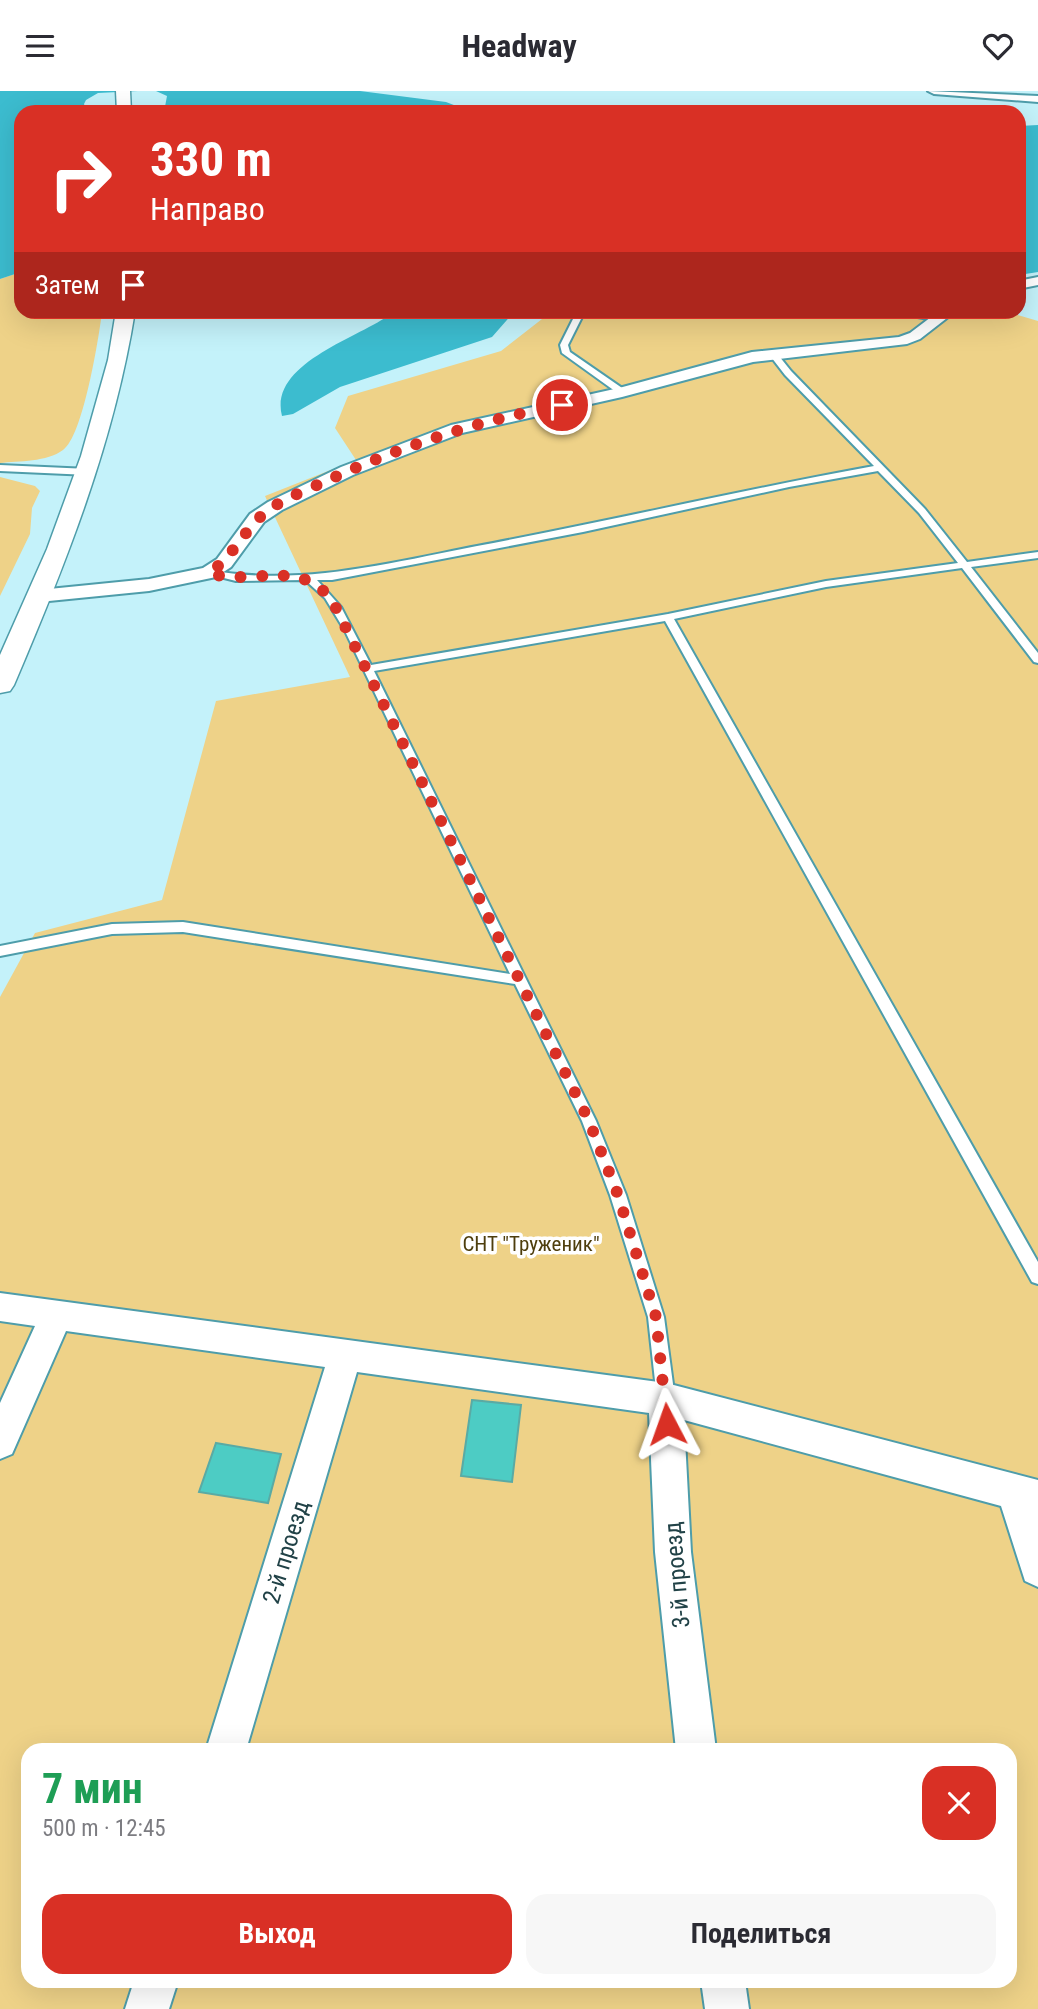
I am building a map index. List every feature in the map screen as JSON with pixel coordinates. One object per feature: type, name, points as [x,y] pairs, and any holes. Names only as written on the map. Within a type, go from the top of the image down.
[{"type":"street","points":[[934,91],[1038,99]]},
{"type":"street","points":[[0,685],[89,471],[108,408],[125,319]]},
{"type":"street","points":[[39,596],[149,585],[209,573],[224,563],[257,518],[275,506],[347,471],[457,429],[622,392],[727,362],[772,353],[901,341],[915,336],[938,319]]},
{"type":"street","points":[[0,1307],[666,1399],[1027,1495],[1038,1568]]},
{"type":"street","points":[[0,1442],[56,1315]]},
{"type":"street","name":"2-й проезд","points":[[228,1743],[346,1355]]},
{"type":"street","name":"3-й проезд","points":[[666,1399],[673,1552],[695,1743]]},
{"type":"street","points":[[147,2009],[154,1988]]},
{"type":"street","points":[[724,1988],[727,2009]]},
{"type":"lane","points":[[577,319],[564,345],[566,353],[622,392]]},
{"type":"lane","points":[[772,353],[922,511],[1038,660]]},
{"type":"lane","points":[[0,468],[89,471]]},
{"type":"lane","points":[[209,573],[236,578],[332,577],[879,468]]},
{"type":"lane","points":[[368,669],[668,617],[826,584],[1038,555]]},
{"type":"lane","points":[[308,578],[323,588],[333,602],[368,669],[589,1121],[618,1195],[656,1317],[666,1399]]},
{"type":"lane","points":[[668,617],[1038,1277]]},
{"type":"lane","points":[[0,951],[43,945],[110,930],[146,926],[183,927],[519,980]]},
{"type":"green space","points":[[14,274],[14,319],[101,319],[89,386],[77,426],[63,450],[49,457],[0,463],[0,279]]},
{"type":"green space","name":"СНТ \"Труженик\"","points":[[1026,317],[1038,321],[1038,2009],[0,2009],[0,997],[35,933],[162,900],[216,701],[350,677],[265,496],[356,460],[335,428],[348,396],[501,351],[542,319]]},
{"type":"green space","points":[[0,477],[35,486],[40,491],[32,508],[30,534],[0,596]]},
{"type":"water","points":[[0,91],[138,91],[98,93],[86,100],[84,105],[14,105],[14,274],[0,279]]},
{"type":"water","points":[[156,91],[360,91],[454,105],[165,105],[167,96]]},
{"type":"water","points":[[1038,125],[1038,272],[1026,274],[1026,126]]},
{"type":"water","points":[[508,319],[492,337],[340,387],[293,414],[282,416],[282,397],[289,380],[303,366],[321,353],[380,321]]},
{"type":"building","points":[[472,1400],[521,1405],[512,1482],[461,1476]]},
{"type":"building","points":[[216,1443],[281,1454],[268,1503],[199,1492]]},
{"type":"route","points":[[562,405],[457,429],[415,443],[314,486],[257,518],[224,563],[209,573],[236,578],[308,578],[323,588],[333,602],[589,1121],[618,1195],[656,1317],[667,1424]]}]
